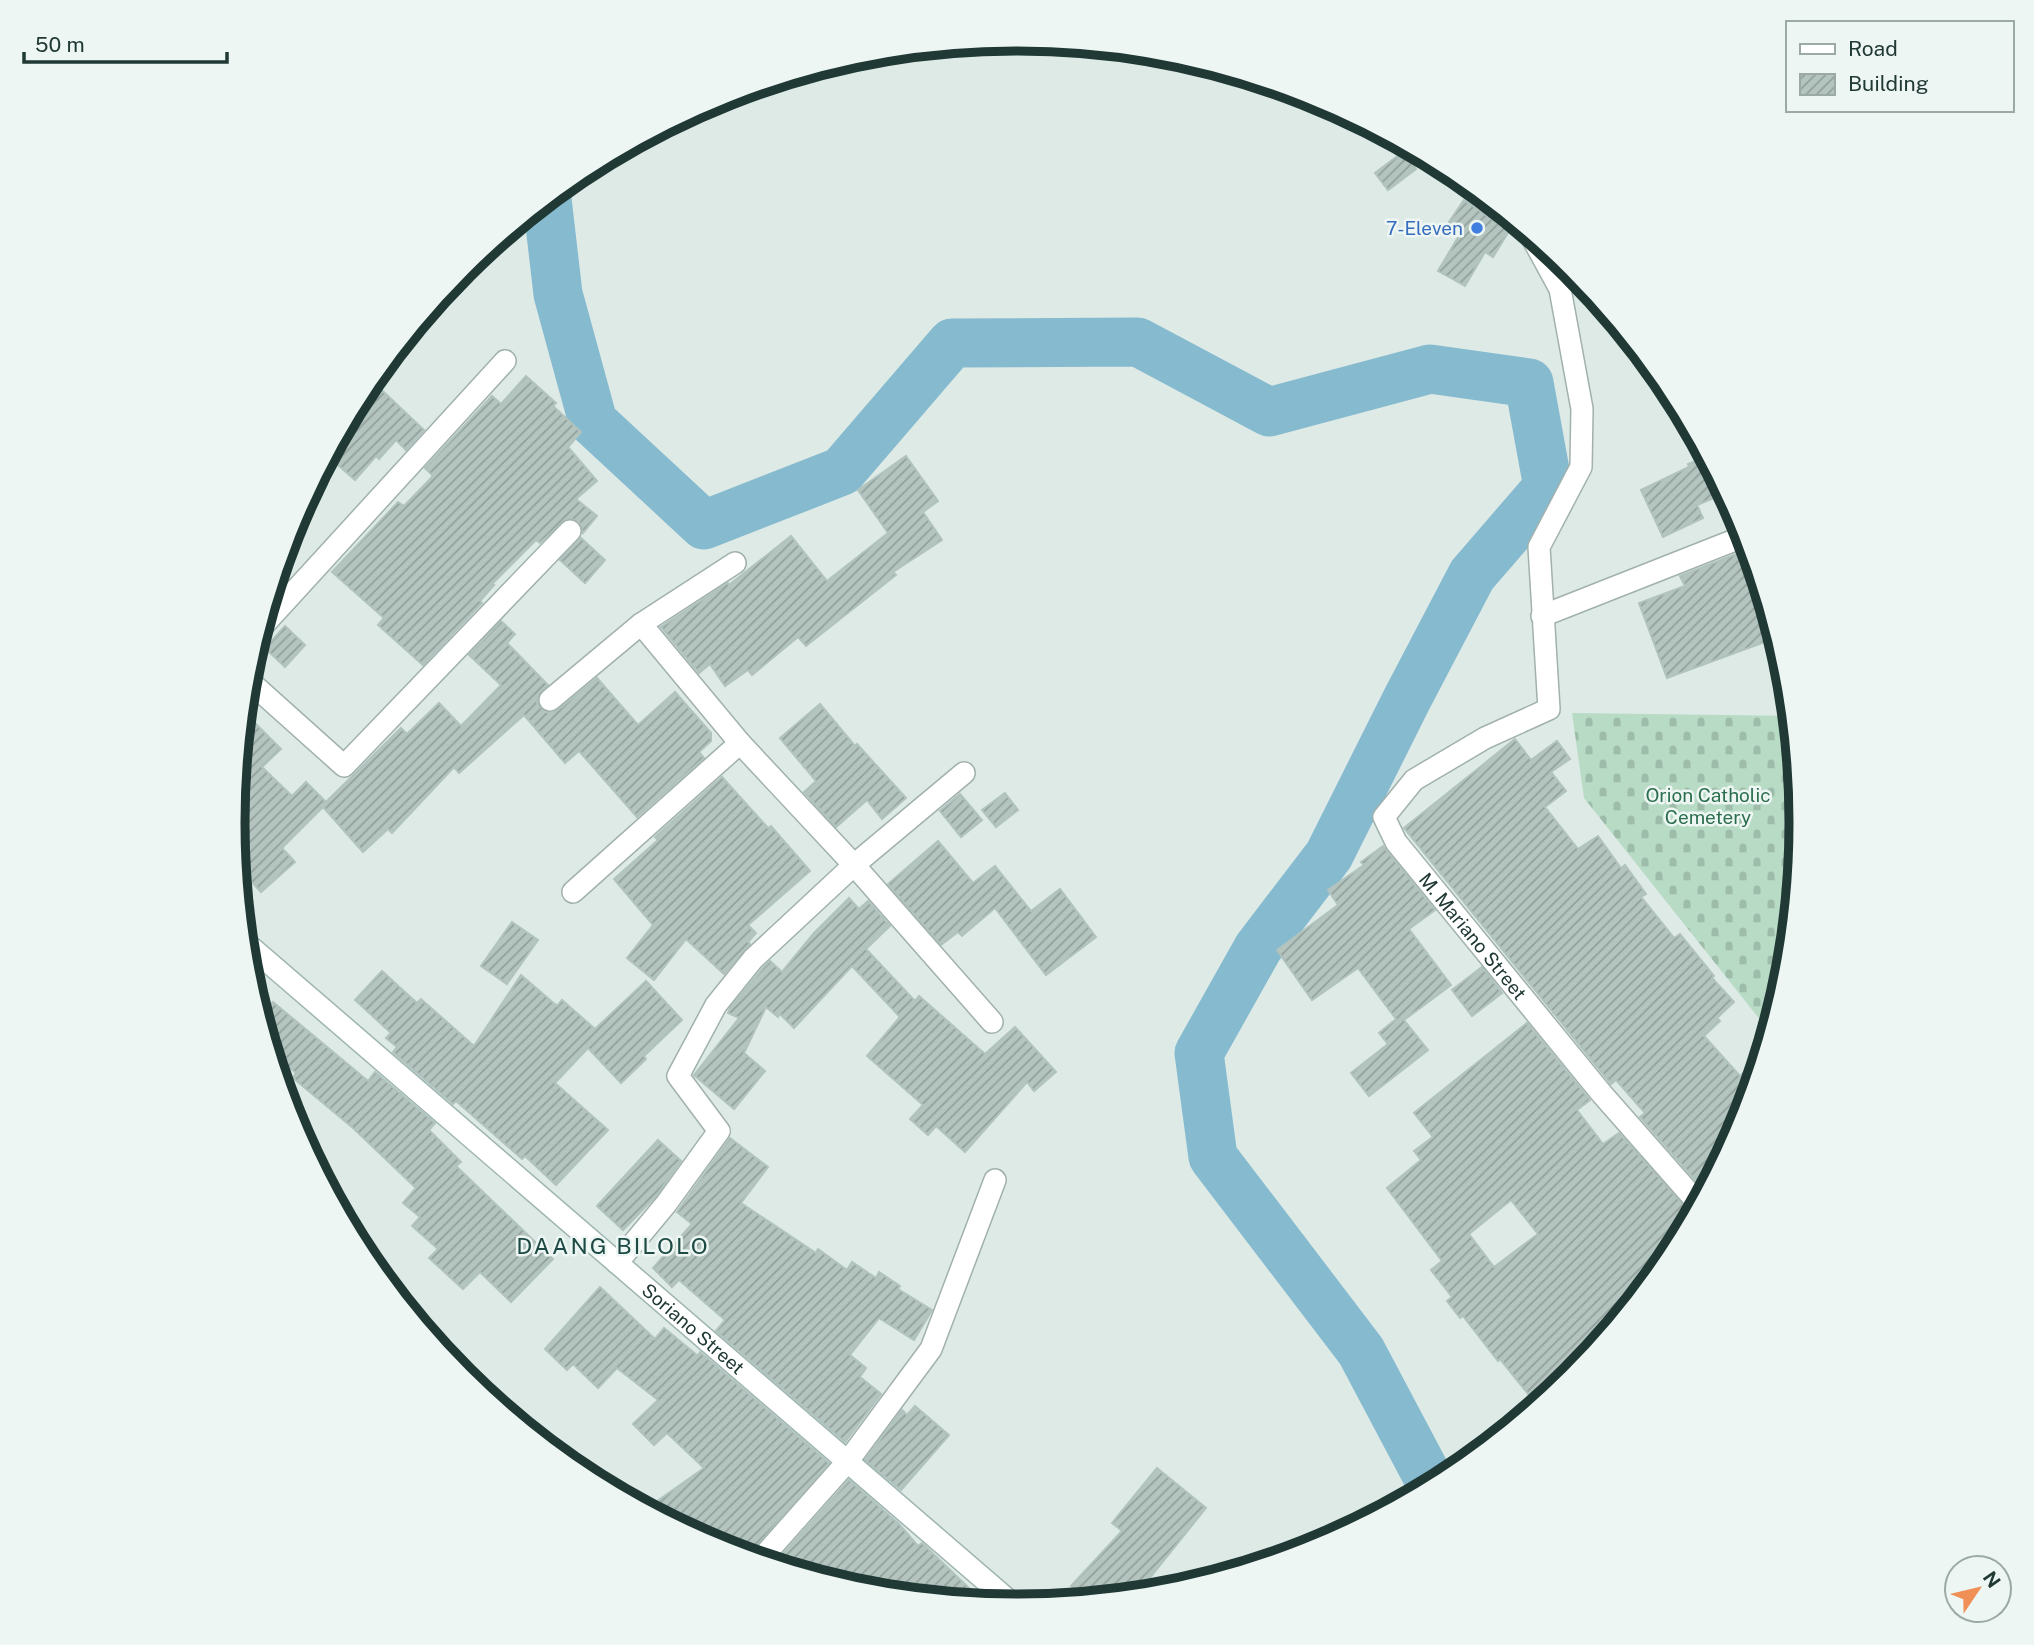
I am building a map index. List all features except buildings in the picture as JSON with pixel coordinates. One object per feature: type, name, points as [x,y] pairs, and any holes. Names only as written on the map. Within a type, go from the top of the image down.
[{"type":"street","points":[[1543,258],[1560,289],[1582,409],[1581,467],[1539,547],[1542,616],[1735,540]]},
{"type":"street","points":[[275,613],[505,361]]},
{"type":"street","points":[[257,688],[344,766],[569,531]]},
{"type":"street","points":[[550,700],[641,624],[735,563]]},
{"type":"street","name":"M. Mariano Street","points":[[1542,616],[1549,709],[1485,738],[1414,780],[1384,817],[1396,842],[1602,1094],[1692,1196]]},
{"type":"street","points":[[641,624],[740,743],[854,864],[992,1023]]},
{"type":"street","points":[[573,892],[740,743]]},
{"type":"street","points":[[617,1263],[666,1204],[719,1130],[678,1076],[716,1005],[753,959],[854,864],[964,772]]},
{"type":"street","name":"Soriano Street","points":[[257,952],[1001,1594]]},
{"type":"street","points":[[767,1552],[848,1461],[931,1349],[995,1180]]},
{"type":"green space","name":"Orion Catholic Cemetery","points":[[1572,713],[1781,716],[1789,822],[1787,873],[1774,973],[1762,1022],[1584,798]]},
{"type":"waterway","points":[[548,209],[558,294],[593,422],[704,525],[842,471],[952,343],[1138,342],[1269,412],[1430,369],[1529,383],[1548,487],[1472,575],[1329,855],[1258,948],[1199,1053],[1213,1157],[1361,1351],[1427,1476]]},
{"type":"place","name":"7-Eleven","points":[[1477,228]]},
{"type":"district","name":"DAANG BILOLO","points":[[613,1245]]}]
